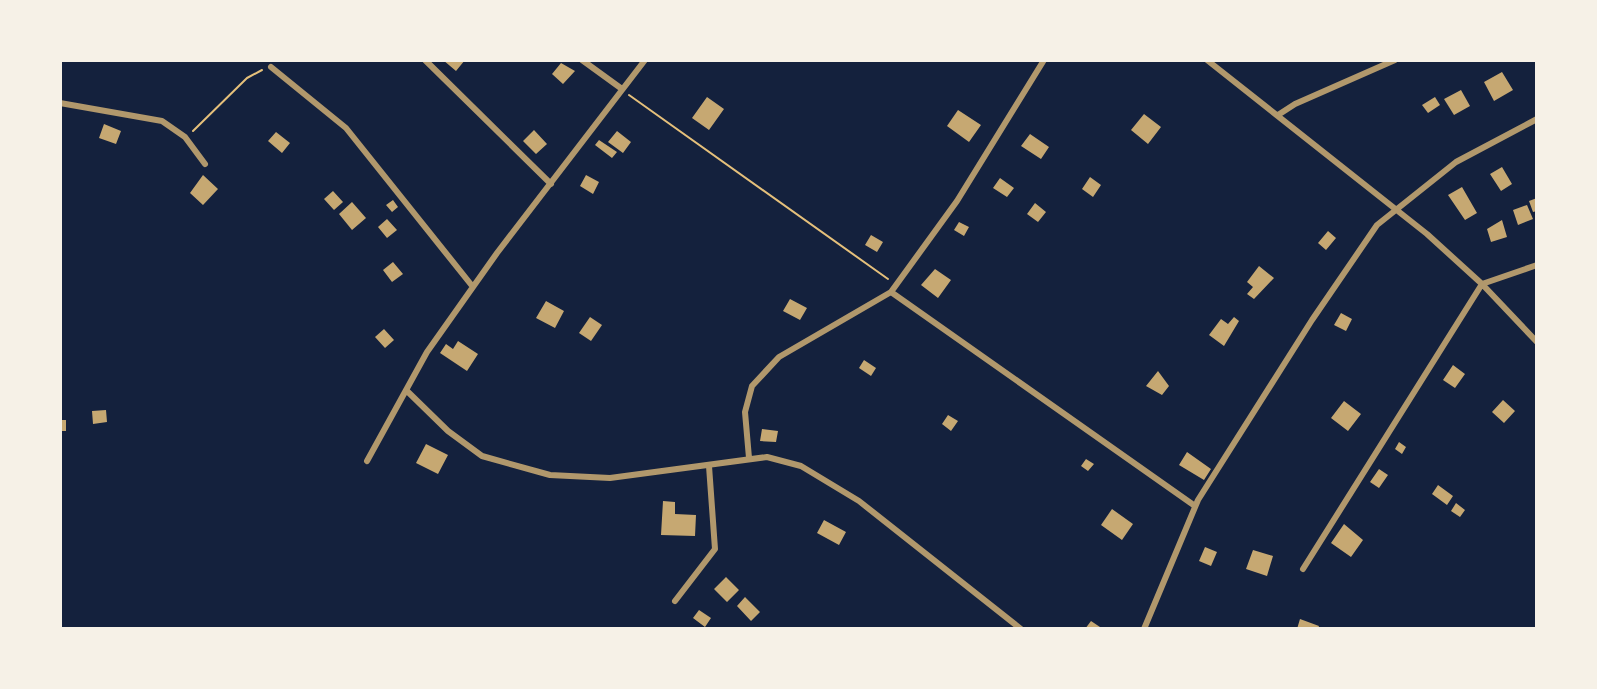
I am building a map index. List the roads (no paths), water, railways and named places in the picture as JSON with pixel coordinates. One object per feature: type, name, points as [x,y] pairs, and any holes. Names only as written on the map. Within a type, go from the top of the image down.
[{"type":"street","points":[[425,60],[551,184]]},
{"type":"street","points":[[582,60],[622,89]]},
{"type":"street","points":[[367,461],[427,352],[645,60]]},
{"type":"street","points":[[749,458],[745,412],[752,386],[779,357],[891,292],[957,201],[1044,60]]},
{"type":"street","points":[[1207,60],[1394,208],[1482,284],[1537,342]]},
{"type":"street","points":[[1278,115],[1395,60]]},
{"type":"street","points":[[271,67],[346,128],[473,287]]},
{"type":"street","points":[[60,103],[154,118],[185,137],[205,164]]},
{"type":"street","points":[[1144,629],[1195,506],[1312,320],[1377,225],[1394,208],[1456,162],[1537,119]]},
{"type":"street","points":[[1303,569],[1482,284],[1537,265]]},
{"type":"street","points":[[891,292],[1195,506]]},
{"type":"street","points":[[406,390],[463,444],[512,466],[588,479],[709,466],[749,458],[784,460],[816,473],[859,501],[1021,629]]},
{"type":"street","points":[[675,601],[715,549],[709,466]]}]
